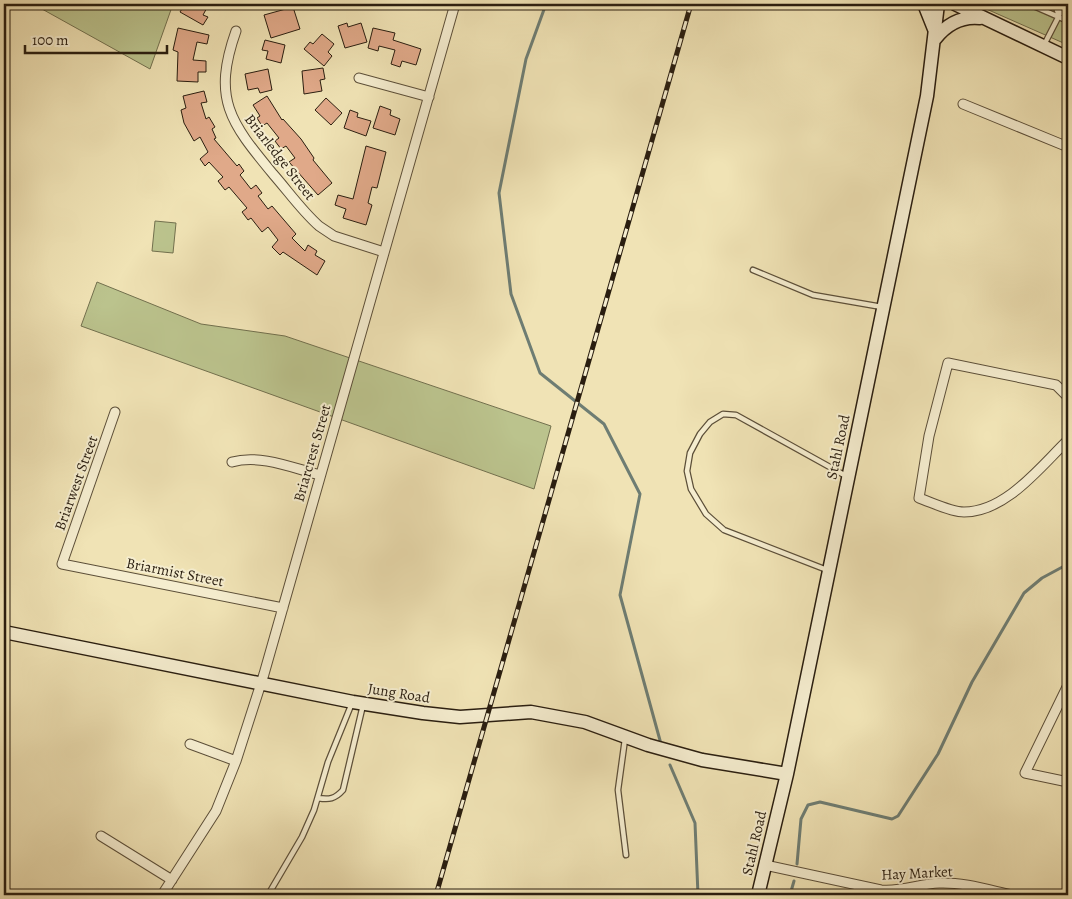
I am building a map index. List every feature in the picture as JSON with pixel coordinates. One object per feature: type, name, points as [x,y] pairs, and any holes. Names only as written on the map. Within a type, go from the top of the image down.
[{"type":"street","name":"Briarcrest Street","points":[[162,895],[216,811],[236,760],[261,684],[455,4]]},
{"type":"street","points":[[924,4],[935,37],[954,22],[969,18],[984,18]]},
{"type":"street","name":"Stahl Road","points":[[758,895],[787,774],[927,96],[938,4]]},
{"type":"street","points":[[955,4],[1068,58]]},
{"type":"street","name":"Briarledge Street","points":[[236,31],[226,66],[225,86],[228,107],[241,134],[319,226],[342,239],[384,252]]},
{"type":"street","points":[[359,78],[429,97]]},
{"type":"street","points":[[964,104],[1068,147]]},
{"type":"street","points":[[1068,397],[1056,385],[948,363],[929,436],[920,498],[964,512],[988,508],[1013,492],[1068,440]]},
{"type":"street","name":"Briarwest Street","points":[[62,564],[115,412]]},
{"type":"street","points":[[232,462],[243,459],[256,460],[320,475]]},
{"type":"street","name":"Briarmist Street","points":[[62,564],[283,608]]},
{"type":"street","name":"Jung Road","points":[[4,632],[358,703],[441,716],[532,712],[585,722],[625,737],[702,760],[787,774]]},
{"type":"street","points":[[1068,685],[1025,773],[1068,782]]},
{"type":"street","points":[[190,744],[236,760]]},
{"type":"street","points":[[101,836],[172,880]]},
{"type":"street","name":"Hay Market","points":[[766,865],[867,891],[894,891],[939,883],[960,884],[1012,895]]},
{"type":"lane","points":[[1029,4],[1068,21]]},
{"type":"lane","points":[[1055,4],[1059,16]]},
{"type":"lane","points":[[1044,46],[1065,4]]},
{"type":"lane","points":[[754,270],[813,295],[883,307]]},
{"type":"lane","points":[[829,570],[724,530],[706,514],[691,489],[687,471],[690,453],[700,434],[710,422],[723,414],[736,415],[848,476]]},
{"type":"lane","points":[[4,460],[6,462],[4,467]]},
{"type":"lane","points":[[268,895],[302,838],[318,798],[328,762],[358,703]]},
{"type":"lane","points":[[318,798],[327,800],[336,797],[343,790],[358,703]]},
{"type":"lane","points":[[625,737],[618,790],[626,855]]},
{"type":"green space","points":[[33,4],[173,4],[150,69]]},
{"type":"green space","points":[[975,4],[1068,4],[1068,45]]},
{"type":"green space","points":[[155,221],[176,223],[173,253],[152,251]]},
{"type":"green space","points":[[97,282],[201,324],[285,336],[551,426],[534,489],[81,326]]},
{"type":"building","points":[[185,4],[209,4],[203,15],[208,17],[203,25],[180,12]]},
{"type":"building","points":[[293,7],[300,29],[271,38],[264,15]]},
{"type":"building","points":[[347,23],[348,27],[361,23],[367,42],[345,48],[338,26]]},
{"type":"building","points":[[178,28],[209,35],[207,44],[197,42],[193,60],[206,61],[206,72],[198,72],[198,82],[177,81],[178,52],[173,50]]},
{"type":"building","points":[[373,28],[395,33],[393,40],[421,49],[416,65],[402,61],[400,67],[391,64],[395,50],[379,46],[378,51],[368,48]]},
{"type":"building","points":[[322,34],[334,44],[328,52],[332,56],[324,66],[304,49],[310,42],[313,44]]},
{"type":"building","points":[[265,40],[285,45],[281,63],[266,59],[268,51],[262,50]]},
{"type":"building","points":[[323,68],[325,79],[320,80],[322,91],[304,94],[302,71]]},
{"type":"building","points":[[268,69],[272,90],[260,93],[258,88],[248,90],[245,74]]},
{"type":"building","points":[[204,91],[207,102],[201,103],[206,119],[209,117],[215,127],[212,129],[216,138],[214,139],[237,166],[239,164],[244,171],[240,175],[251,189],[256,185],[262,193],[258,196],[268,209],[272,206],[296,234],[292,238],[305,251],[308,245],[317,251],[315,255],[325,261],[317,275],[283,252],[280,255],[272,247],[278,240],[268,227],[262,232],[251,218],[248,220],[242,212],[247,208],[229,187],[225,190],[218,181],[223,177],[209,162],[205,166],[200,159],[208,152],[200,137],[194,141],[184,123],[181,110],[186,108],[183,96]]},
{"type":"building","points":[[267,96],[282,120],[301,139],[314,158],[313,160],[332,183],[318,195],[289,162],[295,158],[286,146],[281,149],[275,141],[279,138],[267,123],[262,126],[257,118],[260,116],[253,105]]},
{"type":"building","points":[[326,98],[342,113],[331,125],[315,110]]},
{"type":"building","points":[[380,106],[391,110],[390,115],[400,119],[395,135],[373,128]]},
{"type":"building","points":[[350,110],[358,113],[357,117],[371,121],[366,136],[344,128]]},
{"type":"building","points":[[366,146],[386,152],[377,188],[372,187],[368,203],[372,205],[366,225],[343,218],[346,209],[335,205],[338,195],[353,199]]},
{"type":"waterway","points":[[546,4],[526,59],[499,193],[511,294],[540,373],[604,424],[640,494],[620,595],[661,744]]},
{"type":"waterway","points":[[797,864],[801,819],[808,805],[820,802],[892,819],[898,816],[938,754],[972,682],[1024,593],[1042,578],[1068,564]]},
{"type":"waterway","points":[[670,765],[695,823],[698,895]]},
{"type":"waterway","points":[[790,895],[794,881]]},
{"type":"railway","points":[[436,895],[691,4]]}]
